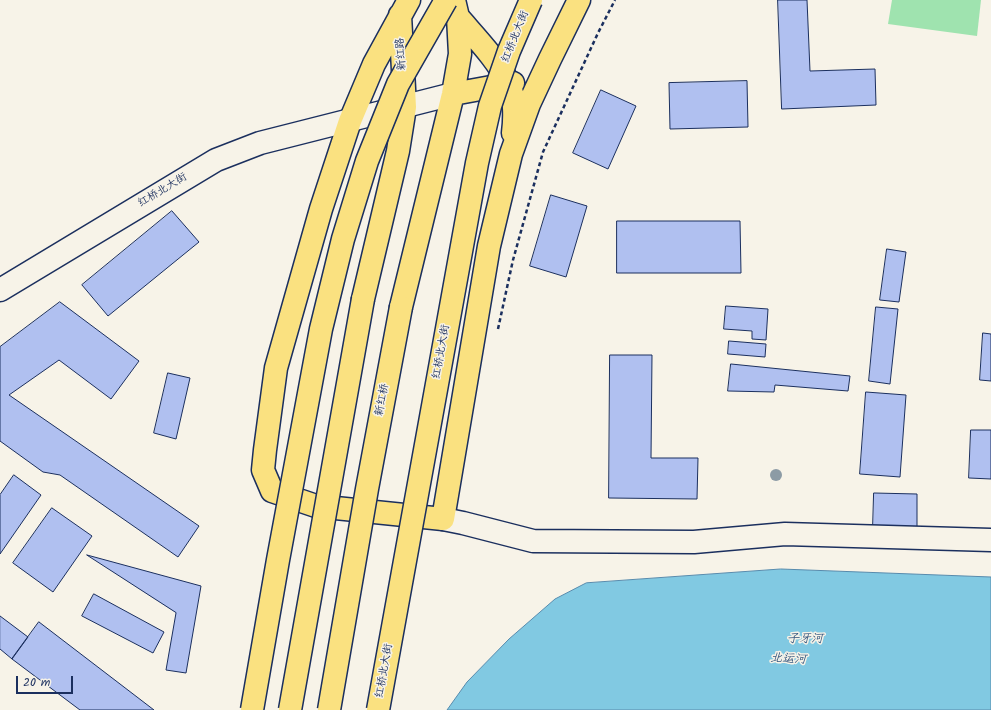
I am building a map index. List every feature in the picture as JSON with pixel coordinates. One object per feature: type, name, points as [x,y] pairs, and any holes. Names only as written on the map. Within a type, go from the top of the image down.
[{"type":"main road","name":"红桥北大街","points":[[378,710],[477,163],[490,106],[509,51],[531,0]]},
{"type":"main road","points":[[402,5],[374,64],[350,121],[321,209],[276,368],[264,450],[263,470],[272,491],[316,506],[443,519],[489,246],[511,154],[529,104],[579,0]]},
{"type":"main road","name":"新红路","points":[[402,5],[405,107]]},
{"type":"main road","points":[[453,6],[460,54],[454,94],[510,84],[526,77],[550,59]]},
{"type":"main road","points":[[453,6],[510,84],[514,120],[511,154]]},
{"type":"main road","points":[[252,710],[319,337],[343,239],[367,161],[398,84],[453,6]]},
{"type":"main road","name":"新红桥","points":[[329,710],[366,489],[401,307],[454,94]]},
{"type":"main road","points":[[290,710],[363,299],[398,151],[405,107]]},
{"type":"street","name":"红桥北大街","points":[[0,290],[216,160],[260,143],[454,94]]},
{"type":"street","points":[[443,519],[533,541],[694,542],[785,534],[991,540]]},
{"type":"path","points":[[497,334],[512,260],[543,152],[598,33],[615,0]]},
{"type":"green space","points":[[892,0],[981,0],[977,36],[888,24]]},
{"type":"water","name":"子牙河","points":[[781,569],[991,577],[991,710],[447,710],[467,682],[509,639],[555,599],[586,583]]},
{"type":"building","points":[[778,0],[807,0],[810,71],[875,69],[876,105],[782,109]]},
{"type":"building","points":[[747,81],[748,127],[670,129],[669,83]]},
{"type":"building","points":[[601,90],[636,106],[608,169],[573,153]]},
{"type":"building","points":[[551,195],[587,206],[566,277],[530,266]]},
{"type":"building","points":[[172,211],[199,242],[108,316],[82,285]]},
{"type":"building","points":[[617,221],[740,221],[741,273],[617,273]]},
{"type":"building","points":[[887,249],[906,252],[899,302],[880,300]]},
{"type":"building","points":[[60,302],[139,361],[111,399],[59,360],[9,395],[199,526],[178,557],[60,475],[43,472],[0,441],[0,347]]},
{"type":"building","points":[[726,306],[768,309],[766,340],[752,339],[752,331],[724,329]]},
{"type":"building","points":[[876,307],[898,309],[890,384],[869,381]]},
{"type":"building","points":[[983,333],[991,334],[991,381],[980,380]]},
{"type":"building","points":[[729,341],[766,344],[765,357],[728,354]]},
{"type":"building","points":[[610,355],[652,355],[651,458],[698,458],[697,499],[609,498]]},
{"type":"building","points":[[731,364],[850,376],[848,391],[775,385],[774,392],[728,391]]},
{"type":"building","points":[[168,373],[190,378],[176,439],[154,433]]},
{"type":"building","points":[[866,392],[906,395],[900,477],[860,474]]},
{"type":"building","points":[[971,430],[991,430],[991,479],[969,478]]},
{"type":"building","points":[[14,475],[41,495],[0,554],[0,495]]},
{"type":"building","points":[[874,493],[917,494],[917,528],[873,527]]},
{"type":"building","points":[[52,508],[92,536],[53,592],[13,563]]},
{"type":"building","points":[[87,555],[201,586],[186,673],[166,670],[176,613]]},
{"type":"building","points":[[94,594],[164,632],[153,653],[82,616]]},
{"type":"building","points":[[0,616],[28,637],[12,659],[0,649]]},
{"type":"building","points":[[39,622],[154,710],[80,710],[12,659]]},
{"type":"water label","name":"北运河","points":[[788,660]]}]
